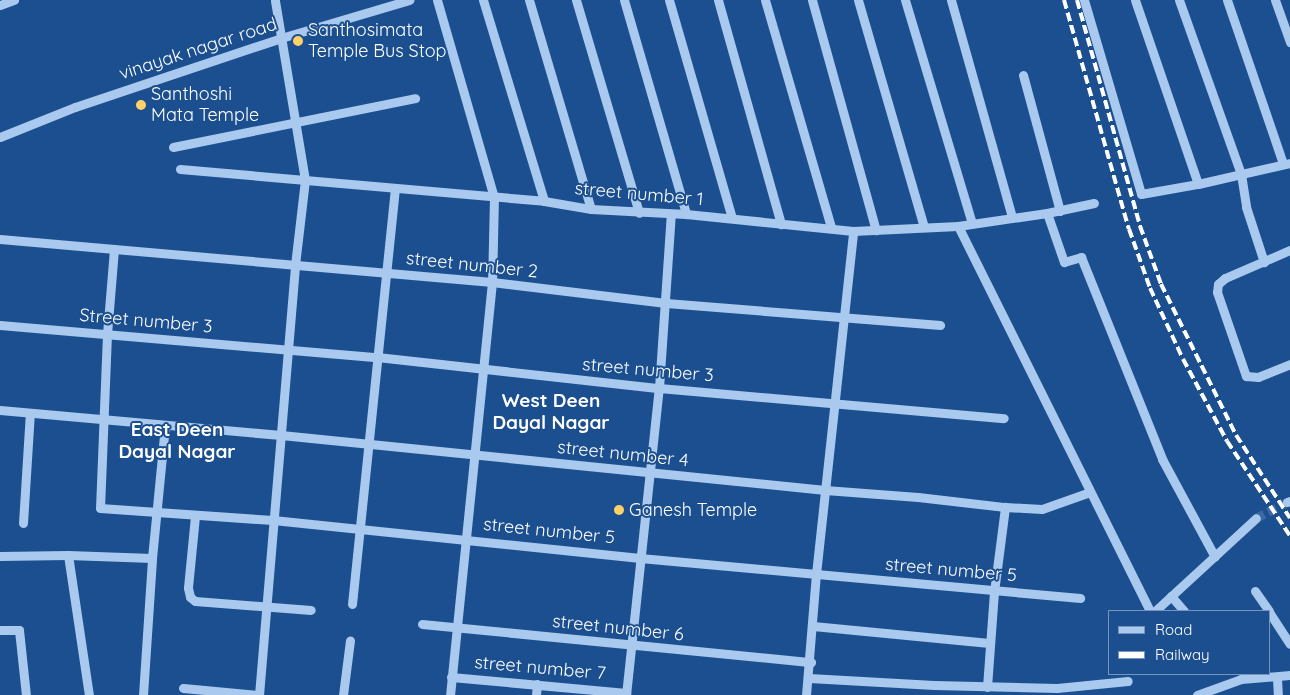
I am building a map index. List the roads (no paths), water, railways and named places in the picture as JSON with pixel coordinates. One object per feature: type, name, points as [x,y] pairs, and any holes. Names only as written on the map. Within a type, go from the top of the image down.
[{"type":"street","points":[[0,5],[14,0]]},
{"type":"street","points":[[183,688],[258,695],[295,265],[305,180],[275,0]]},
{"type":"street","name":"vinayak nagar road","points":[[0,137],[75,107],[281,38],[409,0]]},
{"type":"street","points":[[437,0],[494,197],[492,282],[450,695]]},
{"type":"street","points":[[483,0],[544,201]]},
{"type":"street","points":[[529,0],[591,209]]},
{"type":"street","points":[[576,0],[639,213]]},
{"type":"street","points":[[624,0],[686,214]]},
{"type":"street","points":[[669,0],[732,218]]},
{"type":"street","points":[[718,0],[781,224]]},
{"type":"street","points":[[765,0],[831,227]]},
{"type":"street","points":[[812,0],[876,230]]},
{"type":"street","points":[[858,0],[924,227]]},
{"type":"street","points":[[905,0],[972,224]]},
{"type":"street","points":[[951,0],[1012,217]]},
{"type":"street","points":[[1084,0],[1141,194],[1198,184],[1287,163],[1227,0]]},
{"type":"street","points":[[1135,0],[1198,184]]},
{"type":"street","points":[[1179,0],[1241,174],[1246,207],[1264,262]]},
{"type":"street","points":[[1276,0],[1290,42]]},
{"type":"street","points":[[1023,75],[1060,211]]},
{"type":"street","points":[[173,147],[416,98]]},
{"type":"street","name":"street number 1","points":[[180,169],[544,201],[591,209],[686,214],[831,227],[853,231],[958,226],[1012,217],[1047,214],[1094,202]]},
{"type":"street","points":[[352,604],[395,189]]},
{"type":"street","points":[[626,694],[659,388],[671,214]]},
{"type":"street","points":[[1047,214],[1064,262],[1082,257],[1162,459],[1215,557]]},
{"type":"street","points":[[958,226],[1149,610]]},
{"type":"street","points":[[806,695],[811,662],[816,574],[842,318],[853,231]]},
{"type":"street","name":"street number 2","points":[[0,239],[492,282],[666,303],[940,325]]},
{"type":"street","points":[[104,420],[106,334],[114,249]]},
{"type":"street","points":[[1290,250],[1225,278],[1218,284],[1217,292],[1246,376],[1258,377],[1290,364]]},
{"type":"street","name":"Street number 3","points":[[0,325],[289,349]]},
{"type":"street","name":"street number 3","points":[[289,349],[659,388],[1004,418]]},
{"type":"street","name":"street number 4","points":[[0,410],[281,435],[1005,507],[1042,509],[1090,492]]},
{"type":"street","points":[[23,523],[30,413]]},
{"type":"street","name":"street number 5","points":[[104,420],[100,508],[273,520],[465,538],[640,558],[994,592],[1080,598]]},
{"type":"street","points":[[143,695],[152,558],[165,426]]},
{"type":"street","points":[[987,687],[994,592],[1005,507]]},
{"type":"street","points":[[195,516],[188,588],[190,597],[194,601],[311,610]]},
{"type":"street","points":[[1155,610],[1256,518]]},
{"type":"street","points":[[0,556],[68,555],[152,558]]},
{"type":"street","points":[[68,555],[89,695]]},
{"type":"street","points":[[1255,591],[1268,610]]},
{"type":"street","points":[[1171,596],[1183,610]]},
{"type":"street","points":[[1270,613],[1290,644]]},
{"type":"street","name":"street number 6","points":[[422,624],[811,662]]},
{"type":"street","points":[[813,626],[989,643]]},
{"type":"street","points":[[0,630],[19,630],[26,695]]},
{"type":"street","points":[[343,695],[350,640]]},
{"type":"street","points":[[1197,695],[1239,676],[1276,678],[1290,675]]},
{"type":"street","name":"street number 7","points":[[451,677],[626,694]]},
{"type":"street","points":[[809,678],[934,685],[1057,688],[1128,681]]},
{"type":"street","points":[[1276,678],[1278,695]]},
{"type":"street","points":[[536,695],[537,684]]},
{"type":"street","points":[[934,685],[936,695]]},
{"type":"tunnel","points":[[1256,518],[1287,502]]},
{"type":"railway","points":[[1064,0],[1129,229],[1150,288],[1183,359],[1227,441],[1290,536]]},
{"type":"railway","points":[[1077,0],[1140,226],[1161,284],[1236,435],[1290,518]]},
{"type":"place","name":"Santhosimata Temple Bus Stop","points":[[298,41]]},
{"type":"place","name":"Santhoshi Mata Temple","points":[[141,105]]},
{"type":"place","name":"Ganesh Temple","points":[[619,510]]},
{"type":"district","name":"West Deen Dayal Nagar","points":[[551,412]]},
{"type":"district","name":"East Deen Dayal Nagar","points":[[177,441]]}]
